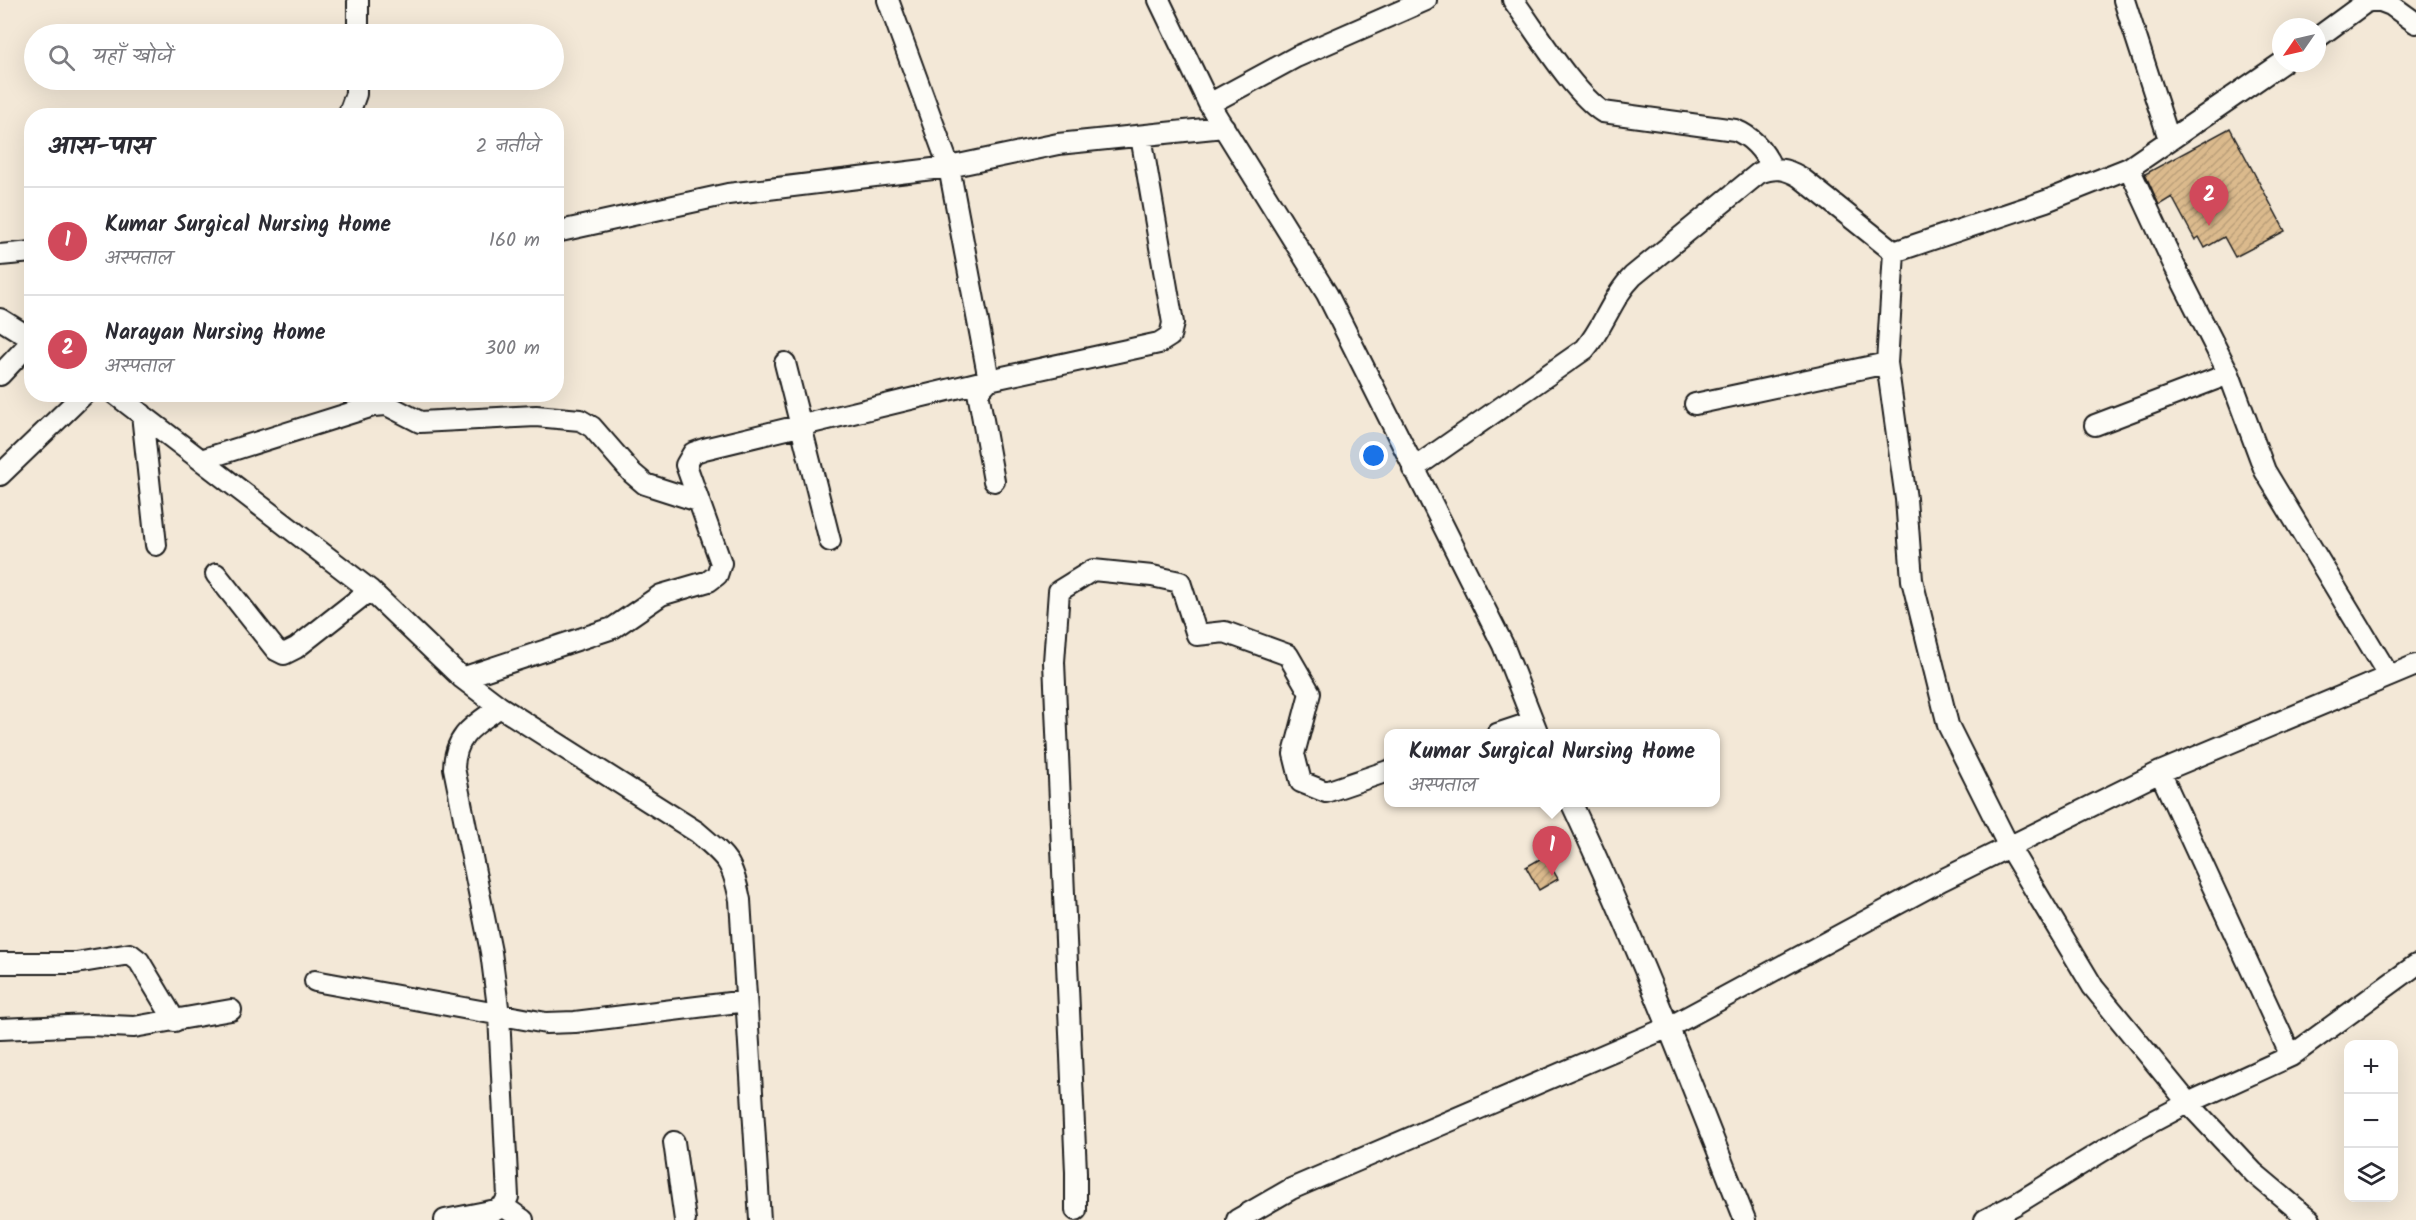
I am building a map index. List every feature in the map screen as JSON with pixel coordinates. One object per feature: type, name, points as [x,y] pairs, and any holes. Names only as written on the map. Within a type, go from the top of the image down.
[{"type":"street","points":[[358,0],[358,24]]},
{"type":"street","points":[[888,0],[949,167],[988,380]]},
{"type":"street","points":[[1159,0],[1209,104],[1326,294],[1503,645],[1535,728]]},
{"type":"street","points":[[1209,104],[1296,57],[1426,0]]},
{"type":"street","points":[[1514,0],[1592,105],[1604,112],[1736,130],[1746,134],[1764,152],[1772,168]]},
{"type":"street","points":[[2124,0],[2169,140]]},
{"type":"street","points":[[2326,31],[2366,2],[2377,0],[2391,5],[2416,23]]},
{"type":"street","points":[[1894,252],[2046,201],[2129,168],[2232,100],[2272,70]]},
{"type":"street","points":[[351,108],[356,90]]},
{"type":"street","points":[[564,230],[728,194],[949,167],[1058,144],[1224,127]]},
{"type":"street","points":[[462,678],[613,628],[661,595],[709,581],[717,575],[721,563],[686,465],[693,453],[988,380],[1159,343],[1170,336],[1173,323],[1142,136]]},
{"type":"street","points":[[1413,469],[1585,349],[1598,334],[1622,287],[1758,173],[1772,168],[1786,169],[1800,177],[1894,252]]},
{"type":"street","points":[[2129,168],[2174,265],[2229,374],[2265,471],[2389,676]]},
{"type":"street","points":[[1894,252],[1887,363],[1906,499],[1912,580],[1948,725],[2008,847],[2093,987],[2188,1103],[2254,1173],[2310,1220]]},
{"type":"street","points":[[0,255],[24,253]]},
{"type":"street","points":[[0,320],[24,335]]},
{"type":"street","points":[[0,375],[24,349]]},
{"type":"street","points":[[785,363],[830,541]]},
{"type":"street","points":[[1695,404],[1887,363]]},
{"type":"street","points":[[2095,426],[2229,374]]},
{"type":"street","points":[[988,380],[978,392],[994,481]]},
{"type":"street","points":[[0,475],[76,402]]},
{"type":"street","points":[[126,402],[370,590],[462,678],[500,706],[697,832],[727,857],[735,877],[740,900],[760,1220]]},
{"type":"street","points":[[201,460],[373,406],[387,405],[420,422],[548,417],[580,420],[592,427],[632,473],[645,484],[698,501]]},
{"type":"street","points":[[142,414],[156,545]]},
{"type":"street","points":[[1076,1210],[1075,1126],[1054,662],[1059,591],[1093,570],[1152,576],[1180,582],[1197,635],[1225,633],[1288,655],[1310,693],[1294,754],[1302,782],[1326,792],[1384,773]]},
{"type":"street","points":[[216,574],[276,650],[284,654],[296,648],[370,590]]},
{"type":"street","points":[[1238,1220],[1291,1189],[1669,1028],[1942,880],[2160,772],[2416,665]]},
{"type":"street","points":[[445,1220],[496,1210],[503,1206],[508,1197],[499,1015],[491,952],[454,768],[454,754],[459,740],[474,725],[500,706]]},
{"type":"street","points":[[2160,772],[2291,1056]]},
{"type":"street","points":[[1573,807],[1669,1028],[1745,1220]]},
{"type":"street","points":[[0,963],[76,963],[130,954],[139,961],[175,1021]]},
{"type":"street","points":[[1985,1220],[2016,1204],[2135,1131],[2188,1103],[2291,1056],[2416,964]]},
{"type":"street","points":[[315,981],[546,1023],[575,1022],[746,1001]]},
{"type":"street","points":[[0,1029],[90,1025],[134,1027],[231,1010]]},
{"type":"street","points":[[674,1142],[685,1220]]},
{"type":"street","points":[[503,1206],[523,1220]]},
{"type":"building","points":[[2230,128],[2285,231],[2235,257],[2224,237],[2205,248],[2199,237],[2195,240],[2172,197],[2159,205],[2145,174]]},
{"type":"building","points":[[1545,856],[1558,879],[1539,890],[1526,867]]},
{"type":"place","name":"Narayan Nursing Home","points":[[2209,226]]},
{"type":"place","name":"Kumar Surgical Nursing Home","points":[[1552,876]]}]
